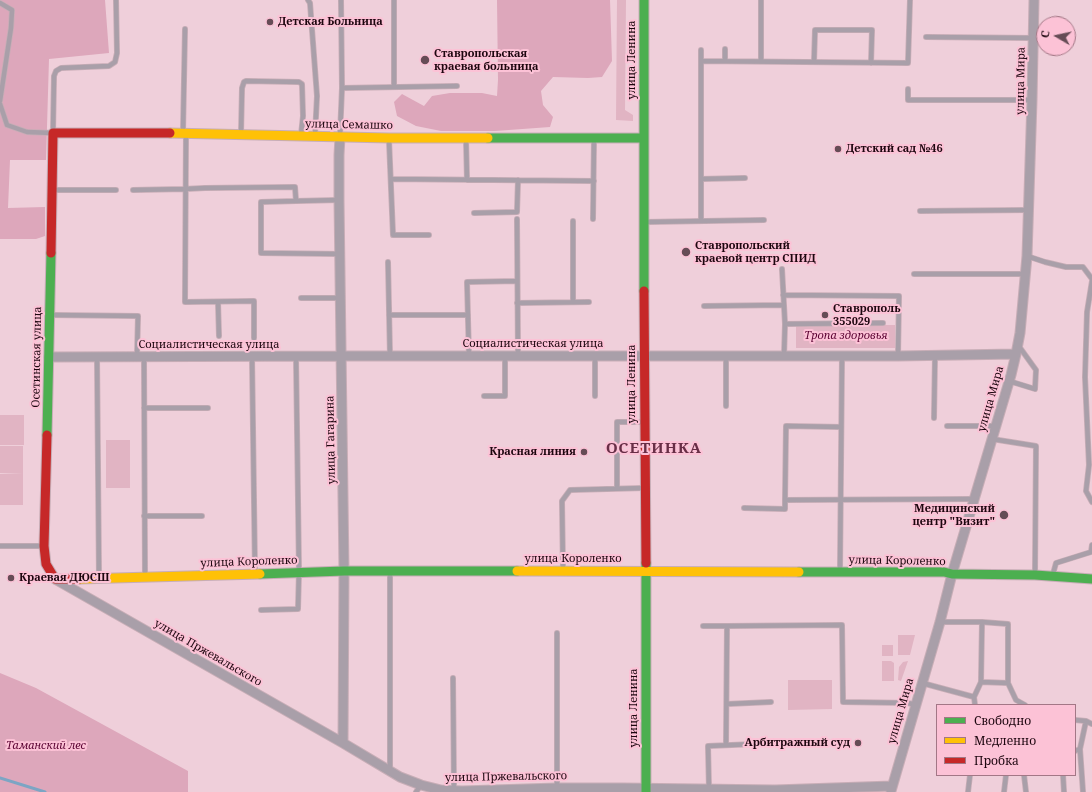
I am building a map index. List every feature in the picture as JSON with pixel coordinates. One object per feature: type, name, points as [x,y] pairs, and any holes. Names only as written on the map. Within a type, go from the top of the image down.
[{"type":"street","name":"улица Ленина","points":[[644,0],[646,790]]},
{"type":"street","name":"улица Мира","points":[[891,789],[1017,350],[1028,256],[1034,0]]},
{"type":"street","name":"улица Семашко","points":[[53,133],[184,133],[389,138],[644,138]]},
{"type":"street","name":"Осетинская улица","points":[[53,133],[44,546],[46,564],[54,579]]},
{"type":"street","name":"улица Гагарина","points":[[340,137],[339,200],[344,571],[344,743]]},
{"type":"street","name":"Социалистическая улица","points":[[49,357],[898,356],[1017,350]]},
{"type":"street","name":"улица Короленко","points":[[54,579],[145,578],[344,571],[940,572],[952,574],[1035,575],[1092,579]]},
{"type":"street","name":"улица Пржевальского","points":[[54,579],[344,743],[419,789],[442,791],[557,788],[585,790],[775,791],[891,789]]},
{"type":"lane","points":[[0,104],[7,125],[27,132],[53,133],[54,76],[56,71],[61,68],[109,66],[115,62],[117,53],[116,0]]},
{"type":"lane","points":[[308,0],[310,3],[317,96],[315,137]]},
{"type":"lane","points":[[340,137],[342,88],[342,0]]},
{"type":"lane","points":[[394,0],[394,87]]},
{"type":"lane","points":[[760,61],[761,0]]},
{"type":"lane","points":[[701,61],[908,63],[910,0]]},
{"type":"lane","points":[[0,3],[12,10],[11,28],[0,101]]},
{"type":"lane","points":[[185,29],[185,302],[254,301],[254,338]]},
{"type":"lane","points":[[814,62],[815,30],[872,30],[871,63]]},
{"type":"lane","points":[[926,37],[1034,38]]},
{"type":"lane","points":[[701,50],[701,220]]},
{"type":"lane","points":[[725,50],[725,61]]},
{"type":"lane","points":[[241,135],[242,88],[244,82],[299,82],[302,84],[303,116],[301,137]]},
{"type":"lane","points":[[342,88],[457,86]]},
{"type":"lane","points":[[908,89],[908,100],[1032,100]]},
{"type":"lane","points":[[389,138],[393,234],[429,235]]},
{"type":"lane","points":[[466,138],[467,180]]},
{"type":"lane","points":[[593,219],[594,138]]},
{"type":"lane","points":[[701,179],[745,178]]},
{"type":"lane","points":[[391,179],[594,181]]},
{"type":"lane","points":[[474,213],[517,212],[518,180]]},
{"type":"lane","points":[[133,190],[296,187],[296,201]]},
{"type":"lane","points":[[52,190],[116,190]]},
{"type":"lane","points":[[339,200],[261,202],[261,253],[340,254]]},
{"type":"lane","points":[[920,211],[1029,210]]},
{"type":"lane","points":[[517,219],[518,356]]},
{"type":"lane","points":[[644,222],[764,220]]},
{"type":"lane","points":[[573,221],[573,302]]},
{"type":"lane","points":[[1028,256],[1066,267],[1083,267],[1092,280],[1087,312],[1085,377],[1088,465],[1086,491],[1092,502]]},
{"type":"lane","points":[[388,262],[390,356]]},
{"type":"lane","points":[[782,269],[785,324],[784,356]]},
{"type":"lane","points":[[914,274],[1026,274]]},
{"type":"lane","points":[[469,356],[467,282],[517,281]]},
{"type":"lane","points":[[783,295],[900,296],[898,356]]},
{"type":"lane","points":[[301,298],[341,298]]},
{"type":"lane","points":[[218,302],[219,336]]},
{"type":"lane","points":[[517,303],[589,302]]},
{"type":"lane","points":[[704,306],[784,305]]},
{"type":"lane","points":[[49,314],[138,316],[144,408],[145,578]]},
{"type":"lane","points":[[389,315],[468,315]]},
{"type":"lane","points":[[785,324],[882,322]]},
{"type":"lane","points":[[1009,381],[1034,389],[1036,370],[1017,350]]},
{"type":"lane","points":[[840,572],[842,355]]},
{"type":"lane","points":[[934,418],[935,355]]},
{"type":"lane","points":[[252,356],[255,574]]},
{"type":"lane","points":[[261,610],[298,609],[299,572],[296,356]]},
{"type":"lane","points":[[484,396],[505,396],[505,356]]},
{"type":"lane","points":[[595,356],[595,396]]},
{"type":"lane","points":[[726,356],[726,406]]},
{"type":"lane","points":[[97,357],[99,579]]},
{"type":"lane","points":[[144,408],[208,408]]},
{"type":"lane","points":[[617,488],[617,422],[645,422]]},
{"type":"lane","points":[[744,508],[785,509],[786,426],[841,427]]},
{"type":"lane","points":[[947,426],[996,426]]},
{"type":"lane","points":[[992,439],[1036,446],[1035,575]]},
{"type":"lane","points":[[563,571],[562,501],[570,490],[645,488]]},
{"type":"lane","points":[[785,500],[974,499]]},
{"type":"lane","points":[[144,516],[202,516]]},
{"type":"lane","points":[[0,546],[44,546]]},
{"type":"lane","points":[[1052,576],[1056,563],[1090,552],[1092,546]]},
{"type":"lane","points":[[390,571],[390,771]]},
{"type":"lane","points":[[940,622],[982,622],[1008,624],[1008,683],[1016,700],[1023,704]]},
{"type":"lane","points":[[975,704],[974,698],[981,682],[982,622]]},
{"type":"lane","points":[[703,626],[842,625],[843,702],[908,703],[916,705]]},
{"type":"lane","points":[[726,745],[727,626]]},
{"type":"lane","points":[[557,633],[557,788]]},
{"type":"lane","points":[[453,678],[454,791]]},
{"type":"lane","points":[[981,682],[1008,683]]},
{"type":"lane","points":[[922,683],[974,698]]},
{"type":"lane","points":[[727,704],[771,702]]},
{"type":"lane","points":[[1076,720],[1086,721],[1092,724]]},
{"type":"lane","points":[[1083,792],[1078,750],[1086,721]]},
{"type":"lane","points":[[706,790],[708,746],[755,744]]},
{"type":"lane","points":[[968,792],[970,776]]},
{"type":"lane","points":[[1004,792],[1006,776]]},
{"type":"lane","points":[[1024,776],[1026,792]]},
{"type":"lane","points":[[1063,776],[1064,792]]},
{"type":"green space","points":[[0,0],[105,0],[109,53],[49,59],[46,160],[10,160],[8,208],[45,207],[45,236],[36,239],[0,239]]},
{"type":"green space","points":[[497,0],[610,0],[612,61],[602,77],[553,77],[541,91],[543,105],[553,117],[550,127],[495,131],[441,131],[416,126],[397,116],[394,102],[402,94],[424,106],[432,96],[450,93],[482,93],[497,96]]},
{"type":"green space","points":[[617,0],[626,0],[625,110],[633,115],[633,121],[616,120]]},
{"type":"green space","name":"Тропа здоровья","points":[[796,325],[895,325],[895,348],[796,348]]},
{"type":"green space","points":[[0,415],[24,415],[24,445],[0,445]]},
{"type":"green space","points":[[106,440],[130,440],[130,488],[106,488]]},
{"type":"green space","points":[[0,446],[23,446],[23,474],[0,473]]},
{"type":"green space","points":[[0,474],[23,474],[23,505],[0,505]]},
{"type":"green space","points":[[898,635],[915,635],[910,655],[898,655]]},
{"type":"green space","points":[[882,645],[893,645],[893,656],[882,656]]},
{"type":"green space","points":[[882,661],[891,661],[894,663],[894,681],[882,681]]},
{"type":"green space","points":[[908,661],[901,681],[898,680],[899,667],[903,662]]},
{"type":"green space","name":"Таманский лес","points":[[0,673],[36,688],[188,771],[188,792],[0,792]]},
{"type":"green space","points":[[788,680],[832,680],[832,709],[788,710]]},
{"type":"waterway","points":[[0,778],[45,792]]},
{"type":"traffic: fast","points":[[644,0],[644,291]]},
{"type":"traffic: fast","points":[[488,138],[643,138]]},
{"type":"traffic: fast","points":[[47,435],[51,253]]},
{"type":"traffic: fast","points":[[646,563],[646,792]]},
{"type":"traffic: fast","points":[[260,574],[344,571],[517,571]]},
{"type":"traffic: fast","points":[[799,572],[944,572],[952,574],[1035,575],[1092,579]]},
{"type":"traffic: slow","points":[[170,133],[389,138],[488,138]]},
{"type":"traffic: slow","points":[[517,571],[799,572]]},
{"type":"traffic: slow","points":[[79,579],[260,574]]},
{"type":"traffic: jam","points":[[51,253],[53,133],[170,133]]},
{"type":"traffic: jam","points":[[644,291],[646,563]]},
{"type":"traffic: jam","points":[[47,435],[44,546],[46,564],[55,579],[79,579]]},
{"type":"place","name":"Детская Больница","points":[[270,22]]},
{"type":"place","name":"Ставропольская краевая больница","points":[[425,60]]},
{"type":"place","name":"Детский сад №46","points":[[838,149]]},
{"type":"place","name":"Ставропольский краевой центр СПИД","points":[[686,252]]},
{"type":"place","name":"Ставрополь 355029","points":[[825,315]]},
{"type":"place","name":"Красная линия","points":[[584,452]]},
{"type":"place","name":"Медицинский центр \"Визит\"","points":[[1004,515]]},
{"type":"place","name":"Краевая ДЮСШ","points":[[11,578]]},
{"type":"place","name":"Арбитражный суд","points":[[858,743]]},
{"type":"district","name":"ОСЕТИНКА","points":[[654,449]]}]
